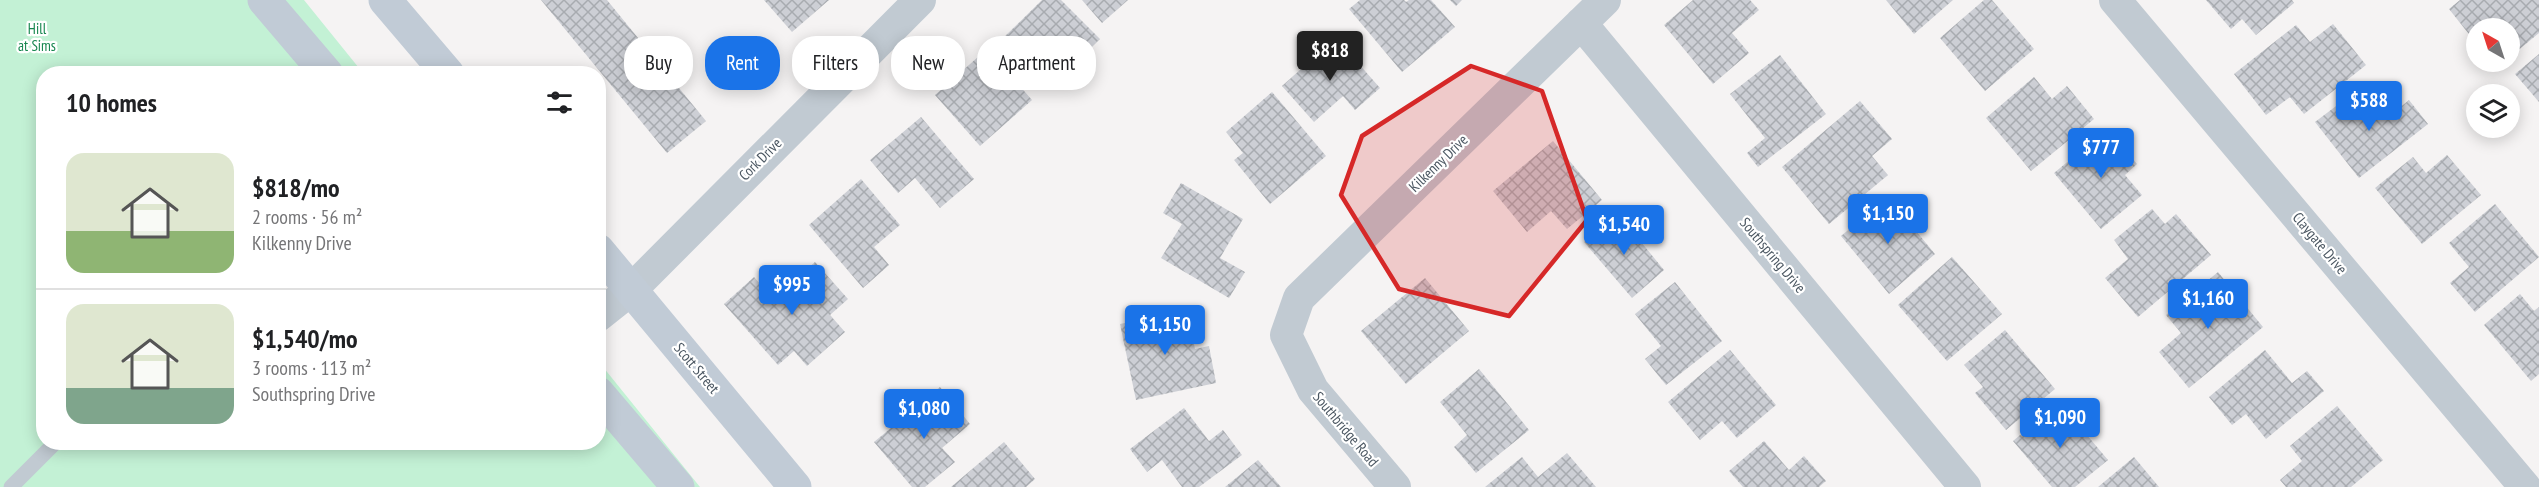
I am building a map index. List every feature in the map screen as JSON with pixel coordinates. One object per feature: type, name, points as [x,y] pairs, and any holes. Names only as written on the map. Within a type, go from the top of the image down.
[{"type":"main road","points":[[264,0],[320,66]]},
{"type":"main road","points":[[385,0],[441,66]]},
{"type":"main road","name":"Scott Street","points":[[606,259],[795,487]]},
{"type":"main road","points":[[606,402],[678,487]]},
{"type":"street","name":"Cork Drive","points":[[606,309],[632,288],[920,0]]},
{"type":"street","name":"Kilkenny Drive","points":[[1286,335],[1299,298],[1605,0]]},
{"type":"street","name":"Claygate Drive","points":[[2115,0],[2525,487]]},
{"type":"street","name":"Southspring Drive","points":[[1581,23],[1965,487]]},
{"type":"street","name":"Southbridge Road","points":[[1286,335],[1313,390],[1395,487]]},
{"type":"lane","points":[[11,487],[48,450]]},
{"type":"highlighted area","points":[[1471,66],[1542,91],[1587,220],[1509,316],[1399,289],[1341,195],[1362,136]]},
{"type":"green space","name":"Hill at Sims","points":[[0,0],[304,0],[357,66],[36,66],[36,450],[606,450],[606,371],[700,487],[0,487]]},
{"type":"building","points":[[541,0],[607,0],[636,36],[624,36],[624,90],[681,90],[706,121],[667,153],[606,79],[606,66],[595,66]]},
{"type":"building","points":[[764,0],[829,0],[792,32]]},
{"type":"building","points":[[1042,0],[1061,0],[1100,39],[1096,43],[1096,36],[1005,36]]},
{"type":"building","points":[[1082,0],[1128,0],[1102,23]]},
{"type":"building","points":[[1360,0],[1404,0],[1406,2],[1431,0],[1455,27],[1402,72],[1349,9]]},
{"type":"building","points":[[1450,0],[1462,0],[1456,6]]},
{"type":"building","points":[[1693,0],[1750,0],[1759,10],[1732,33],[1749,53],[1713,84],[1664,25]]},
{"type":"building","points":[[1886,0],[1953,0],[1914,34]]},
{"type":"building","points":[[1984,0],[1992,0],[2034,49],[1985,91],[1940,38]]},
{"type":"building","points":[[2206,0],[2292,0],[2294,3],[2256,35],[2242,19],[2231,29]]},
{"type":"building","points":[[2460,0],[2539,0],[2539,33],[2520,49],[2520,18],[2466,18],[2466,30],[2449,9]]},
{"type":"building","points":[[2333,24],[2366,65],[2304,114],[2290,97],[2266,115],[2234,74],[2296,25],[2310,42]]},
{"type":"building","points":[[1336,38],[1380,88],[1355,110],[1343,96],[1314,122],[1282,86]]},
{"type":"building","points":[[2539,54],[2539,102],[2515,74]]},
{"type":"building","points":[[1780,55],[1826,114],[1758,167],[1747,153],[1765,138],[1730,94]]},
{"type":"building","points":[[977,58],[977,90],[1023,90],[1032,100],[980,146],[935,95],[941,90],[965,90],[965,68]]},
{"type":"building","points":[[2034,77],[2052,99],[2067,86],[2094,119],[2031,171],[1986,118]]},
{"type":"building","points":[[1272,92],[1326,156],[1270,204],[1234,160],[1243,153],[1226,132]]},
{"type":"building","points":[[2348,97],[2361,113],[2378,100],[2390,116],[2409,100],[2428,124],[2359,178],[2315,122]]},
{"type":"building","points":[[1860,101],[1892,139],[1872,156],[1888,175],[1829,224],[1782,167]]},
{"type":"building","points":[[921,117],[974,179],[940,208],[915,178],[898,193],[870,160]]},
{"type":"building","points":[[2107,129],[2137,164],[2125,175],[2142,195],[2101,229],[2054,173]]},
{"type":"building","points":[[1553,141],[1602,200],[1567,229],[1551,211],[1527,232],[1493,191]]},
{"type":"building","points":[[2447,155],[2481,195],[2422,244],[2375,188],[2413,157],[2426,173]]},
{"type":"building","points":[[861,179],[900,225],[874,247],[889,265],[863,288],[809,225]]},
{"type":"building","points":[[1181,183],[1243,219],[1220,258],[1245,272],[1229,298],[1161,258],[1182,224],[1163,213]]},
{"type":"building","points":[[1888,197],[1935,254],[1889,294],[1841,236]]},
{"type":"building","points":[[2495,204],[2539,257],[2475,312],[2450,283],[2469,267],[2449,243]]},
{"type":"building","points":[[2152,209],[2165,224],[2176,214],[2211,255],[2138,317],[2105,278],[2128,259],[2114,240]]},
{"type":"building","points":[[1618,214],[1664,270],[1632,298],[1584,242]]},
{"type":"building","points":[[1952,257],[2002,314],[1947,361],[1898,305]]},
{"type":"building","points":[[815,262],[848,299],[830,315],[845,332],[807,366],[794,351],[778,365],[724,304],[754,277],[773,299]]},
{"type":"building","points":[[2218,272],[2263,327],[2189,388],[2159,352],[2181,333],[2166,315]]},
{"type":"building","points":[[1425,278],[1469,331],[1406,384],[1361,331]]},
{"type":"building","points":[[1675,282],[1722,341],[1666,385],[1645,359],[1661,346],[1635,314]]},
{"type":"building","points":[[2520,294],[2534,311],[2539,307],[2539,374],[2531,381],[2484,325]]},
{"type":"building","points":[[1187,310],[1195,349],[1209,346],[1216,383],[1136,400],[1120,324]]},
{"type":"building","points":[[2005,330],[2055,389],[2006,430],[1975,393],[1983,387],[1964,365]]},
{"type":"building","points":[[1730,350],[1776,405],[1737,438],[1722,421],[1700,440],[1668,402]]},
{"type":"building","points":[[2265,350],[2292,383],[2307,371],[2324,391],[2266,439],[2246,414],[2232,425],[2209,397]]},
{"type":"building","points":[[1479,369],[1529,430],[1476,473],[1454,447],[1467,435],[1440,402]]},
{"type":"building","points":[[940,387],[970,424],[942,448],[955,462],[925,487],[912,487],[874,442]]},
{"type":"building","points":[[2059,402],[2108,460],[2075,487],[2052,487],[2013,441]]},
{"type":"building","points":[[2337,406],[2383,460],[2351,487],[2286,487],[2280,480],[2302,461],[2290,446]]},
{"type":"building","points":[[1184,408],[1209,441],[1223,430],[1242,455],[1199,487],[1182,487],[1162,460],[1147,472],[1130,449]]},
{"type":"building","points":[[1764,441],[1789,470],[1804,456],[1826,481],[1819,487],[1743,487],[1729,471]]},
{"type":"building","points":[[1004,442],[1035,479],[1026,487],[951,487]]},
{"type":"building","points":[[1567,453],[1596,487],[1485,487],[1522,457],[1538,477]]},
{"type":"building","points":[[2134,457],[2159,487],[2098,487]]},
{"type":"building","points":[[1258,460],[1281,487],[1225,487]]}]
